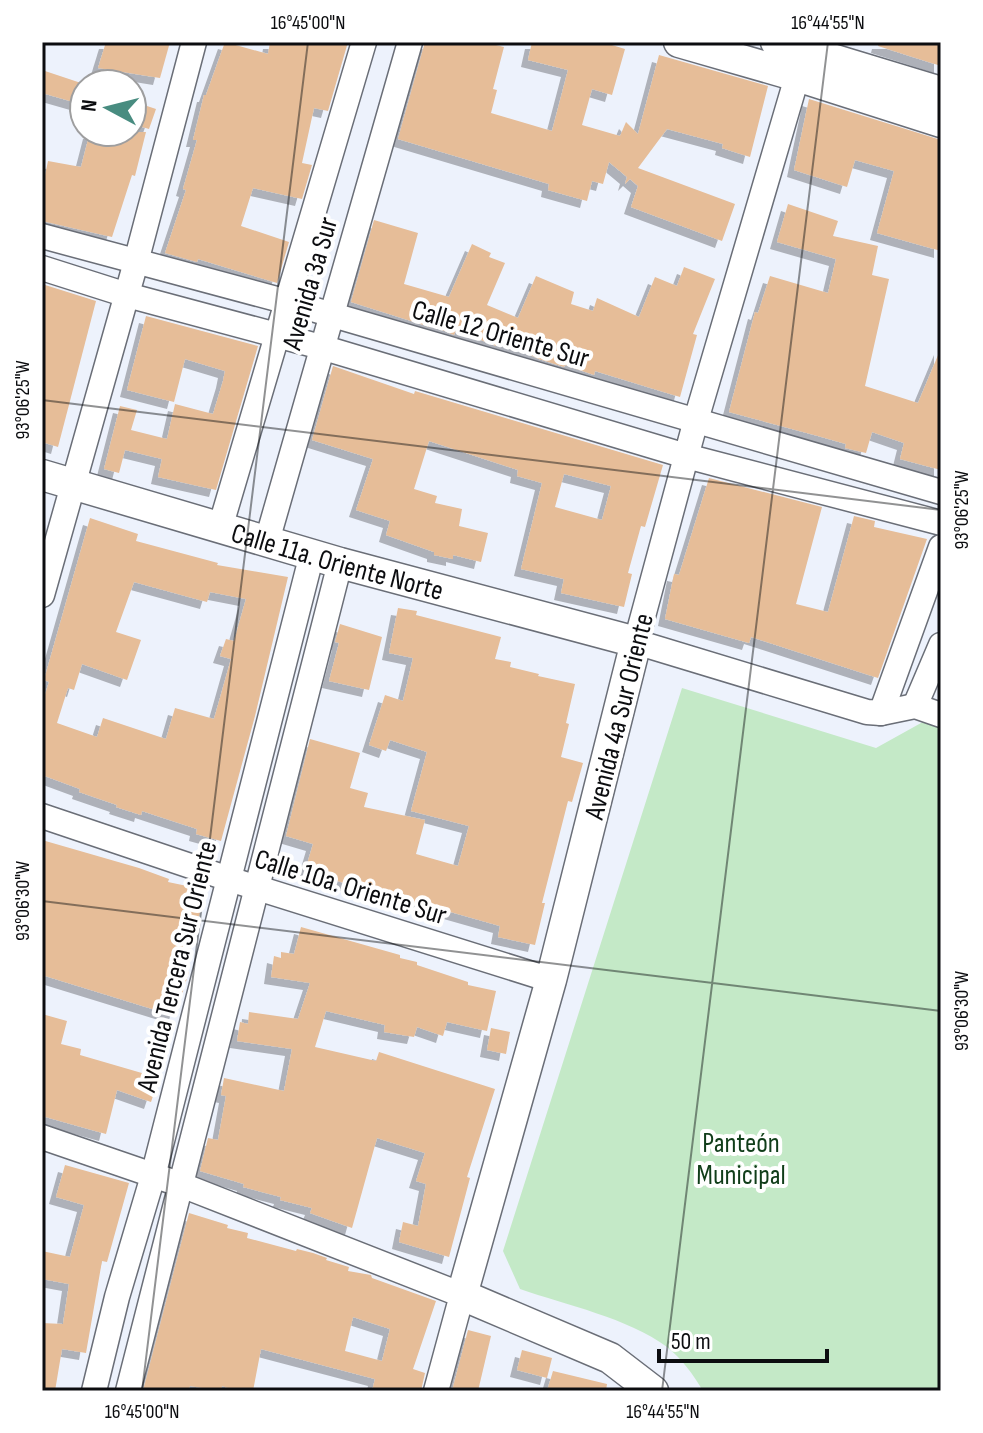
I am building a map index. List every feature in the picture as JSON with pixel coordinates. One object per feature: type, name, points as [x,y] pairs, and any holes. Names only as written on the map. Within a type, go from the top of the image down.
[{"type":"street","points":[[42,595],[127,295],[194,42]]},
{"type":"street","name":"Avenida 3a Sur","points":[[220,528],[364,42]]},
{"type":"street","name":"Avenida 3a Sur","points":[[267,541],[410,42]]},
{"type":"street","points":[[679,42],[796,53],[941,92]]},
{"type":"street","points":[[796,53],[941,122]]},
{"type":"street","name":"Avenida 4a Sur Oriente","points":[[436,1391],[551,980],[636,642],[796,53]]},
{"type":"street","points":[[329,161],[371,174]]},
{"type":"street","name":"Calle 12 Oriente Sur","points":[[42,236],[288,302],[941,492]]},
{"type":"street","points":[[42,268],[686,456],[941,523]]},
{"type":"street","name":"Calle 11a. Oriente Norte","points":[[42,475],[326,558],[636,642]]},
{"type":"street","points":[[881,713],[941,547]]},
{"type":"street","name":"Avenida Tercera Sur Oriente","points":[[94,1391],[229,879],[326,558]]},
{"type":"street","name":"Avenida Tercera Sur Oriente","points":[[128,1391],[257,886],[326,558]]},
{"type":"street","points":[[636,642],[867,712],[881,713],[915,706],[941,715]]},
{"type":"street","points":[[915,706],[941,645]]},
{"type":"street","name":"Calle 10a. Oriente Sur","points":[[42,816],[229,879],[551,980]]},
{"type":"street","points":[[42,1137],[179,1184],[462,1295],[610,1358],[653,1391]]},
{"type":"green space","name":"Panteón Municipal","points":[[682,688],[876,748],[930,718],[941,722],[941,1391],[703,1391],[678,1357],[651,1337],[596,1313],[520,1289],[503,1251]]},
{"type":"building","points":[[106,42],[170,42],[160,78],[148,76],[148,68],[98,68]]},
{"type":"building","points":[[225,42],[268,54],[270,42],[348,42],[328,111],[314,108],[302,163],[312,165],[302,199],[253,188],[241,226],[289,242],[277,283],[198,259],[197,262],[165,253],[186,190],[183,189],[197,140],[193,140],[204,95]]},
{"type":"building","points":[[425,42],[484,42],[504,47],[493,89],[497,90],[491,113],[552,131],[568,70],[528,60],[532,42],[602,42],[625,49],[612,95],[592,89],[582,125],[620,136],[626,122],[638,134],[659,55],[768,86],[750,157],[722,148],[723,144],[667,129],[638,168],[735,204],[722,241],[631,207],[638,186],[630,179],[625,184],[627,177],[609,162],[603,184],[592,181],[587,201],[548,190],[549,184],[398,139]]},
{"type":"building","points":[[879,42],[941,42],[941,66],[878,46]]},
{"type":"building","points":[[42,70],[68,79],[68,100],[42,93]]},
{"type":"building","points":[[809,99],[941,140],[941,251],[877,233],[894,171],[855,160],[847,187],[794,170]]},
{"type":"building","points":[[148,106],[156,109],[148,129]]},
{"type":"building","points":[[86,148],[142,148],[112,237],[42,221],[42,190],[48,161],[81,167]]},
{"type":"building","points":[[788,204],[838,221],[833,236],[878,246],[872,275],[889,279],[865,386],[918,403],[941,348],[941,470],[900,459],[904,443],[872,432],[866,453],[845,448],[846,444],[729,412],[755,312],[758,313],[770,276],[828,293],[836,259],[777,242]]},
{"type":"building","points":[[374,220],[418,233],[404,284],[449,297],[472,244],[491,253],[489,257],[505,263],[487,305],[518,318],[536,276],[574,292],[571,304],[593,311],[597,298],[639,317],[655,277],[677,286],[684,267],[715,279],[693,334],[697,335],[680,397],[595,371],[594,375],[564,367],[498,340],[496,346],[456,330],[454,335],[431,325],[351,302]]},
{"type":"building","points":[[42,284],[96,301],[58,447],[42,442]]},
{"type":"building","points":[[146,316],[258,346],[216,490],[158,477],[162,459],[125,450],[119,473],[104,469],[120,406],[137,410],[131,430],[167,439],[175,404],[213,414],[223,381],[225,371],[185,359],[174,402],[127,390]]},
{"type":"building","points":[[333,366],[414,394],[415,391],[663,465],[628,573],[632,574],[624,607],[561,593],[564,579],[521,569],[542,483],[517,476],[518,470],[429,441],[414,489],[437,496],[435,503],[462,509],[459,526],[488,533],[481,562],[453,555],[453,559],[434,555],[434,552],[386,535],[390,521],[356,510],[373,459],[312,440]],"holes":[[[564,474],[611,486],[602,520],[555,507]]]},
{"type":"building","points":[[709,478],[822,507],[796,604],[828,612],[854,516],[875,521],[874,527],[927,539],[878,678],[751,637],[749,643],[665,619],[674,574],[679,575]]},
{"type":"building","points":[[90,518],[138,534],[136,541],[217,565],[288,577],[221,841],[196,834],[197,829],[142,811],[141,815],[116,807],[42,775],[42,704],[49,682],[44,680]],"holes":[[[134,582],[207,602],[210,592],[246,599],[234,641],[226,639],[220,656],[231,659],[214,719],[175,708],[166,739],[103,718],[97,737],[57,723],[68,688],[74,690],[82,664],[127,680],[141,640],[116,632]]]},
{"type":"building","points":[[398,608],[501,637],[495,659],[511,662],[510,667],[538,676],[575,684],[561,757],[583,763],[572,802],[568,801],[542,903],[545,903],[535,945],[498,937],[500,926],[426,905],[425,908],[305,871],[313,844],[286,836],[310,739],[360,753],[350,788],[368,793],[364,807],[425,820],[416,854],[458,866],[469,826],[411,811],[427,752],[390,740],[386,751],[369,745],[385,695],[403,701],[413,658],[389,653]]},
{"type":"building","points":[[340,624],[382,637],[369,690],[329,681],[339,643],[335,642]]},
{"type":"building","points":[[42,840],[139,868],[169,879],[168,882],[206,890],[185,970],[189,972],[175,1016],[42,975]]},
{"type":"building","points":[[301,927],[400,955],[400,958],[417,962],[417,965],[468,982],[468,985],[496,991],[487,1031],[447,1022],[443,1036],[417,1027],[414,1037],[384,1032],[385,1025],[326,1011],[315,1047],[376,1061],[379,1052],[495,1089],[467,1177],[470,1178],[449,1257],[399,1242],[403,1222],[418,1226],[426,1184],[416,1181],[425,1153],[377,1138],[352,1228],[310,1213],[312,1208],[280,1200],[281,1197],[200,1171],[208,1138],[218,1140],[226,1096],[221,1095],[224,1078],[284,1091],[292,1049],[237,1041],[240,1022],[248,1024],[249,1012],[298,1019],[310,983],[271,977],[274,956],[281,958],[281,952],[294,954]]},
{"type":"building","points":[[42,1014],[67,1021],[61,1044],[81,1049],[80,1055],[159,1078],[151,1102],[117,1090],[106,1134],[42,1116]]},
{"type":"building","points":[[491,1028],[510,1032],[506,1054],[487,1050]]},
{"type":"building","points":[[65,1165],[129,1183],[107,1262],[102,1261],[86,1353],[62,1349],[55,1391],[42,1391],[42,1323],[63,1324],[69,1284],[42,1279],[42,1251],[70,1257],[84,1205],[56,1197]]},
{"type":"building","points":[[189,1213],[248,1233],[247,1238],[313,1253],[349,1267],[348,1271],[371,1275],[372,1278],[436,1301],[413,1369],[425,1373],[421,1391],[372,1391],[375,1379],[261,1349],[253,1391],[237,1391],[222,1386],[221,1391],[190,1386],[188,1391],[143,1391]],"holes":[[[353,1317],[390,1329],[382,1361],[345,1351]]]},
{"type":"building","points":[[468,1330],[491,1336],[478,1391],[452,1391]]},
{"type":"building","points":[[522,1350],[552,1358],[547,1378],[517,1370]]},
{"type":"building","points":[[553,1371],[607,1384],[606,1391],[547,1391]]}]
